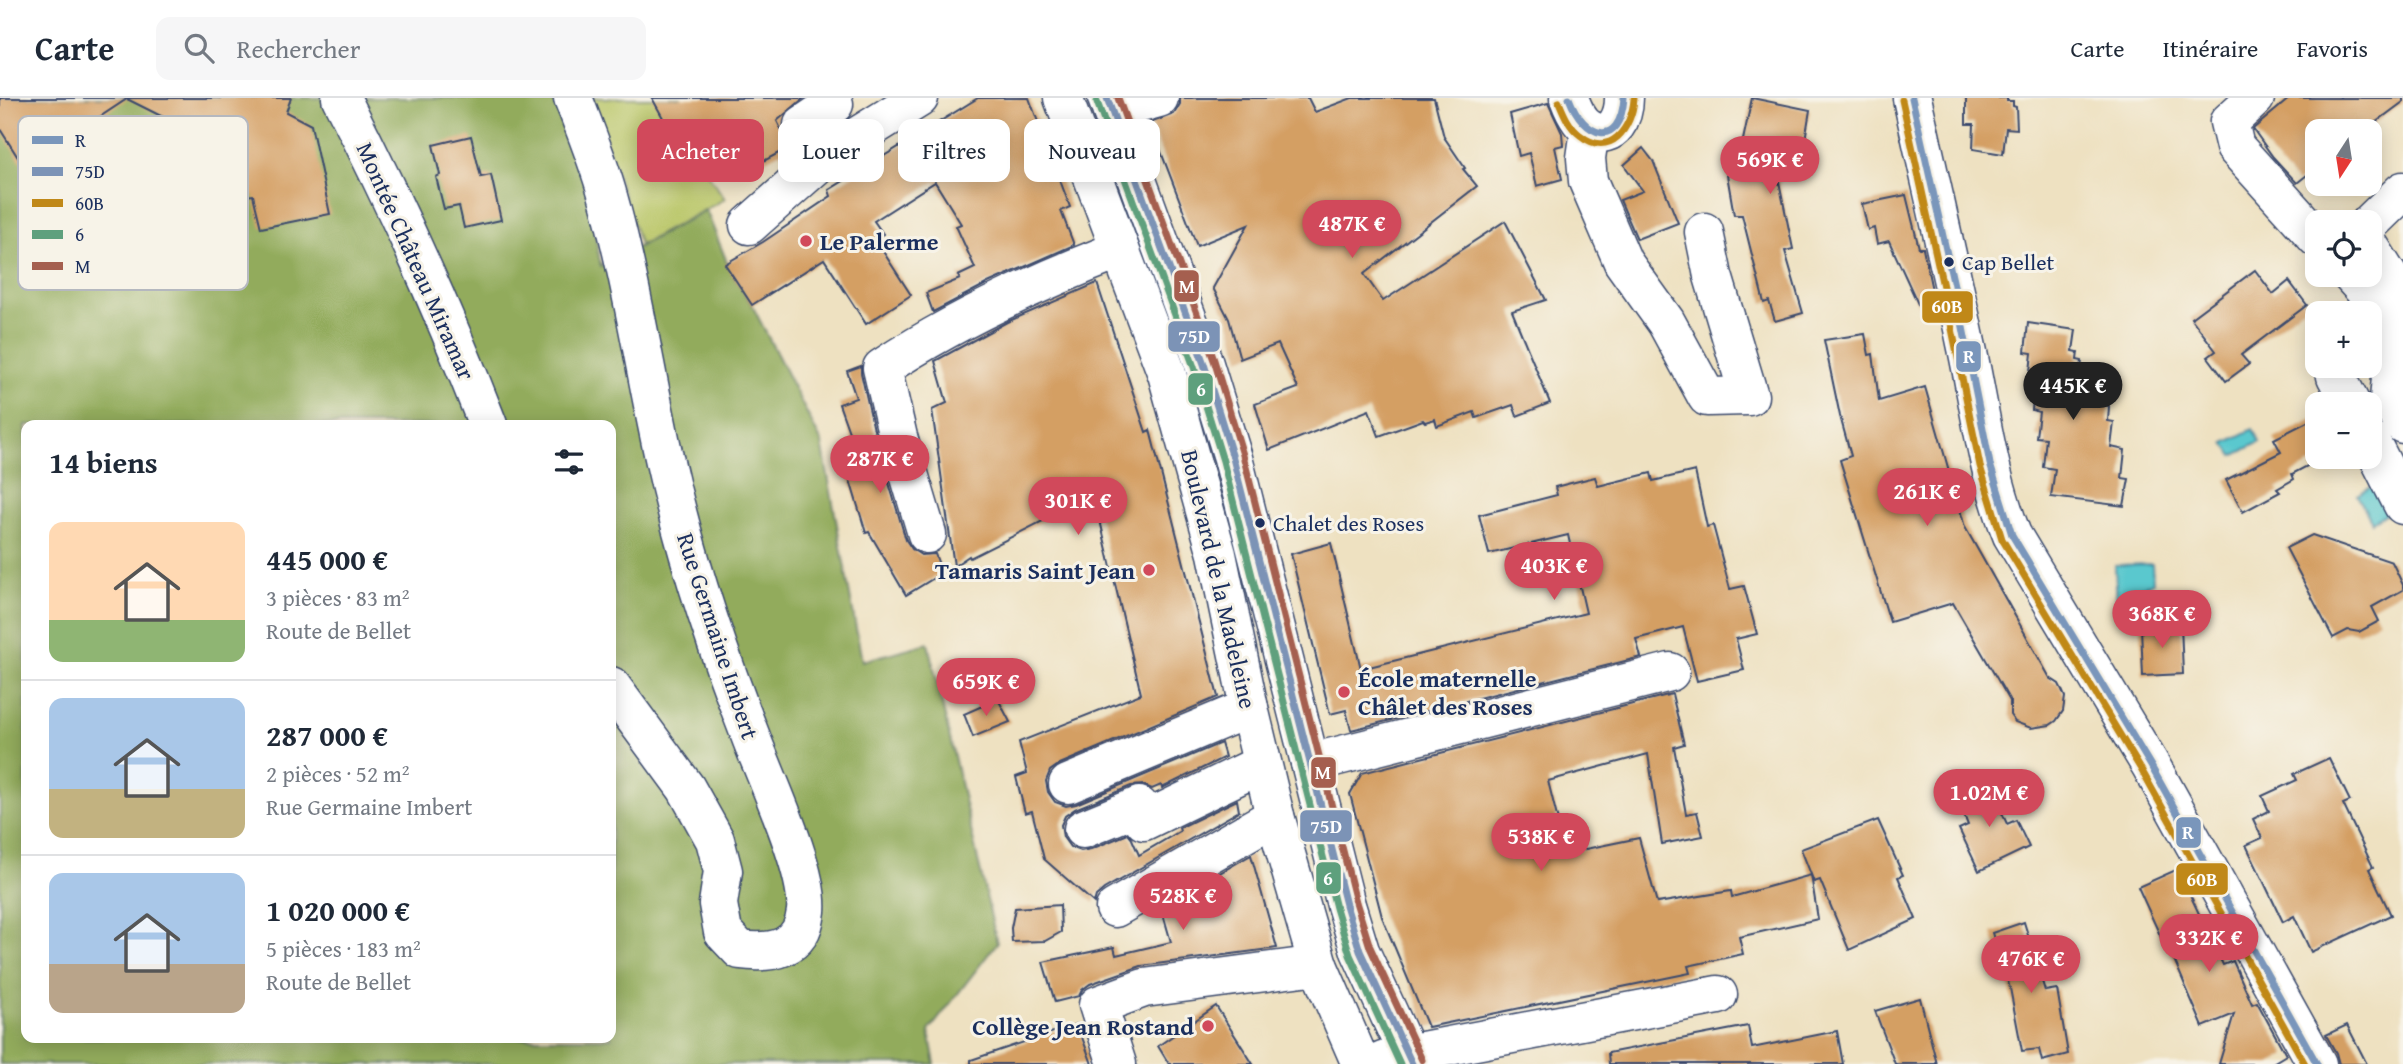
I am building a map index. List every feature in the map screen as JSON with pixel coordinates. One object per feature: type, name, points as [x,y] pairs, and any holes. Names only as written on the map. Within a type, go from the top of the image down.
[{"type":"street","name":"Montée Château Miramar","points":[[341,98],[387,187],[486,420]]},
{"type":"street","name":"Rue Germaine Imbert","points":[[573,98],[607,191],[666,464],[699,589],[800,868],[807,909],[802,928],[788,946],[761,953],[740,950],[723,932],[718,904],[723,871],[715,840],[686,788],[616,694]]},
{"type":"street","points":[[812,119],[834,104],[831,98]]},
{"type":"street","points":[[749,225],[829,154],[919,98]]},
{"type":"street","name":"Boulevard de la Madeleine","points":[[1063,98],[1167,374],[1217,554],[1275,816],[1318,965],[1361,1064]]},
{"type":"street","points":[[1109,105],[1159,98]]},
{"type":"street","points":[[1569,98],[1582,122],[1590,130],[1603,133],[1616,127],[1623,116],[1624,98]]},
{"type":"street","points":[[1912,98],[1967,344],[1998,501],[2012,535],[2151,766],[2317,1064]]},
{"type":"street","points":[[2255,98],[2229,122],[2235,147],[2305,225]]},
{"type":"street","name":"Boulevard de la Madeleine","points":[[1109,105],[1205,364],[1233,458],[1346,905],[1398,1061]]},
{"type":"street","points":[[1590,130],[1586,158],[1588,181],[1623,262],[1666,322],[1707,397],[1749,396],[1713,276],[1704,232]]},
{"type":"street","points":[[2382,211],[2403,191]]},
{"type":"street","points":[[927,534],[898,437],[882,368],[919,344],[1004,299],[1068,270],[1126,266],[1170,268]]},
{"type":"street","points":[[2382,266],[2399,293],[2389,400],[2403,425]]},
{"type":"street","points":[[2382,464],[2403,505]]},
{"type":"street","points":[[1310,763],[1670,672]]},
{"type":"street","points":[[1068,784],[1249,708]]},
{"type":"street","points":[[1083,829],[1139,806],[1143,821],[1262,764]]},
{"type":"street","points":[[1115,908],[1275,816]]},
{"type":"street","points":[[1117,1064],[1098,1005],[1144,988],[1318,965]]},
{"type":"street","points":[[1398,1061],[1718,995]]},
{"type":"green space","points":[[0,98],[552,98],[584,173],[601,267],[706,210],[731,272],[752,305],[822,443],[862,661],[928,643],[997,943],[929,1031],[935,1064],[0,1064]]},
{"type":"green space","points":[[591,98],[682,98],[662,108],[670,119],[637,119],[637,182],[713,182],[725,199],[640,245]]},
{"type":"water","points":[[2253,429],[2260,442],[2233,456],[2225,443]]},
{"type":"water","points":[[2375,485],[2388,512],[2372,522],[2357,495]]},
{"type":"water","points":[[2152,564],[2153,582],[2140,588],[2135,610],[2117,611],[2115,565]]},
{"type":"building","points":[[0,98],[291,98],[286,112],[311,125],[330,214],[261,228],[253,195],[248,196],[248,116],[161,116],[127,99],[101,116],[18,116],[18,158],[0,129]]},
{"type":"building","points":[[652,98],[804,98],[778,119],[778,153],[764,161],[764,119],[664,119]]},
{"type":"building","points":[[978,98],[1029,98],[1037,119],[1024,119],[1024,182],[1061,182],[1070,207],[1061,211],[1074,245],[988,283],[933,312],[926,293],[960,279],[958,276],[975,268],[956,226],[961,224],[935,182],[1010,182],[1010,119],[944,119]]},
{"type":"building","points":[[1180,98],[1308,98],[1315,112],[1352,98],[1434,98],[1444,137],[1465,168],[1463,169],[1477,186],[1364,274],[1383,301],[1505,221],[1546,300],[1512,311],[1550,403],[1517,416],[1513,405],[1476,418],[1474,412],[1437,426],[1435,419],[1425,422],[1423,420],[1379,436],[1369,410],[1269,450],[1255,404],[1298,388],[1278,344],[1240,359],[1229,319],[1213,288],[1248,225],[1197,246],[1160,149],[1160,119],[1174,114],[1180,104]]},
{"type":"building","points":[[1752,98],[1810,110],[1799,176],[1777,172],[1793,249],[1785,251],[1803,313],[1775,321],[1769,301],[1764,303],[1742,215],[1734,215],[1726,169],[1736,173]]},
{"type":"building","points":[[1966,98],[2007,98],[2007,101],[2013,101],[2013,106],[2016,107],[2017,129],[2006,128],[2003,154],[1973,149],[1974,124],[1966,124]]},
{"type":"building","points":[[2290,98],[2403,98],[2403,102],[2380,119],[2305,119],[2305,177],[2297,183],[2273,157],[2253,129]]},
{"type":"building","points":[[1548,103],[1562,133],[1563,145],[1555,147],[1562,179],[1537,186],[1529,153],[1519,156],[1510,114]]},
{"type":"building","points":[[471,136],[481,177],[491,175],[501,220],[464,228],[459,206],[444,209],[436,177],[440,175],[433,145]]},
{"type":"building","points":[[898,147],[898,182],[935,182],[874,221],[883,234],[875,239],[911,295],[866,324],[824,259],[752,305],[725,264],[831,196],[829,190],[842,182],[884,182],[884,156]]},
{"type":"building","points":[[1643,148],[1653,161],[1678,223],[1637,239],[1620,200],[1643,191],[1624,165]]},
{"type":"building","points":[[1906,195],[1919,248],[1923,248],[1933,295],[1931,296],[1935,311],[1923,315],[1889,241],[1877,244],[1874,228],[1868,230],[1862,204]]},
{"type":"building","points":[[2255,270],[2273,294],[2289,281],[2305,302],[2305,307],[2241,355],[2249,364],[2226,381],[2208,357],[2216,351],[2191,318]]},
{"type":"building","points":[[1097,283],[1146,432],[1150,430],[1218,697],[1060,764],[1050,771],[1046,781],[1048,792],[1055,802],[1066,806],[1076,804],[1221,743],[1225,757],[1162,788],[1161,785],[1152,789],[1143,785],[1131,786],[1075,809],[1065,816],[1061,825],[1063,837],[1070,847],[1081,851],[1128,834],[1139,855],[1180,831],[1179,828],[1237,800],[1239,811],[1104,889],[1096,896],[1094,903],[1044,859],[1032,811],[1025,813],[1016,777],[1027,773],[1019,742],[1141,694],[1094,495],[970,558],[969,556],[954,566],[932,410],[947,403],[935,361],[1007,322]]},
{"type":"building","points":[[2028,323],[2076,330],[2073,351],[2078,352],[2077,360],[2082,361],[2084,376],[2088,376],[2087,389],[2099,392],[2097,404],[2109,406],[2108,421],[2114,422],[2111,447],[2125,450],[2122,478],[2129,479],[2124,506],[2051,497],[2055,469],[2043,467],[2046,438],[2036,437],[2039,412],[2032,410],[2035,382],[2029,381],[2032,353],[2025,352]]},
{"type":"building","points":[[1865,334],[1869,355],[1873,354],[1879,401],[1925,387],[1965,527],[2050,678],[2059,684],[2065,697],[2063,711],[2050,725],[2031,728],[2015,722],[2010,715],[2010,701],[1953,603],[1890,622],[1840,460],[1851,456],[1824,340]]},
{"type":"building","points":[[861,366],[877,443],[906,540],[912,549],[921,555],[935,554],[942,573],[906,595],[869,532],[866,533],[843,457],[856,452],[839,404],[856,398],[847,371]]},
{"type":"building","points":[[2305,423],[2305,467],[2292,474],[2294,479],[2277,489],[2280,492],[2243,512],[2226,480],[2281,452],[2274,439]]},
{"type":"building","points":[[1695,471],[1707,527],[1713,525],[1730,589],[1744,586],[1757,634],[1736,639],[1744,670],[1697,681],[1683,627],[1636,639],[1641,657],[1351,730],[1346,710],[1330,714],[1291,554],[1331,543],[1361,669],[1586,613],[1568,535],[1489,554],[1479,515],[1557,495],[1555,487],[1595,477],[1598,486],[1651,473],[1653,481]]},
{"type":"building","points":[[2312,535],[2392,562],[2403,590],[2372,607],[2379,621],[2359,632],[2348,630],[2333,638],[2286,548]]},
{"type":"building","points":[[2181,624],[2183,674],[2143,676],[2141,627]]},
{"type":"building","points":[[1672,694],[1684,744],[1674,747],[1686,814],[1697,812],[1703,836],[1662,844],[1648,754],[1548,781],[1566,853],[1639,838],[1657,903],[1731,891],[1732,897],[1811,875],[1818,919],[1739,937],[1743,954],[1688,966],[1690,973],[1428,1027],[1382,917],[1350,794],[1362,773]]},
{"type":"building","points":[[998,699],[1010,722],[973,737],[964,714]]},
{"type":"building","points":[[2329,758],[2350,801],[2343,804],[2373,867],[2369,869],[2391,915],[2311,952],[2294,916],[2283,922],[2246,845],[2262,838],[2253,819],[2269,811],[2262,796],[2297,780],[2294,774]]},
{"type":"building","points":[[1989,784],[2007,824],[2016,820],[2029,847],[1979,871],[1959,829],[1968,825],[1957,798]]},
{"type":"building","points":[[1878,820],[1903,875],[1898,877],[1916,919],[1849,950],[1820,880],[1814,882],[1801,849]]},
{"type":"building","points":[[1251,855],[1277,948],[1141,966],[1090,984],[1079,996],[1055,1002],[1043,962],[1114,947],[1116,955],[1171,942],[1161,907]]},
{"type":"building","points":[[2178,869],[2223,965],[2233,961],[2252,1004],[2257,1002],[2286,1055],[2271,1064],[2219,1064],[2234,1014],[2203,1027],[2167,943],[2164,944],[2138,887]]},
{"type":"building","points":[[1060,905],[1061,932],[1045,941],[1012,942],[1011,928],[1015,908]]},
{"type":"building","points":[[2024,922],[2045,991],[2057,989],[2068,1054],[2042,1061],[2039,1049],[2022,1051],[2010,988],[1992,933]]},
{"type":"building","points":[[1920,998],[1937,1064],[1895,1064],[1875,1011]]},
{"type":"building","name":"Collège Jean Rostand","points":[[1216,1006],[1253,1064],[1169,1064],[1158,1046]]},
{"type":"building","points":[[1077,1024],[1092,1064],[971,1064],[971,1060]]},
{"type":"building","points":[[2347,1025],[2367,1064],[2339,1064],[2326,1035]]},
{"type":"building","points":[[1748,1026],[1752,1048],[1837,1031],[1843,1064],[1609,1064],[1608,1053]]},
{"type":"transit line","name":"75D","points":[[1107,98],[1204,364],[1233,458],[1360,951],[1412,1064]]},
{"type":"transit line","name":"M","points":[[1118,98],[1214,360],[1243,455],[1356,902],[1370,947],[1422,1060]]},
{"type":"transit line","name":"R","points":[[1569,98],[1583,122],[1601,132],[1616,126],[1624,98]]},
{"type":"transit line","name":"R","points":[[1912,98],[1960,312],[1990,464],[2012,535],[2151,766],[2317,1064]]},
{"type":"transit line","name":"60B","points":[[1559,102],[1576,132],[1591,142],[1601,144],[1618,137],[1624,129],[1634,99]]},
{"type":"transit line","name":"60B","points":[[1902,100],[1980,466],[2002,539],[2142,771],[2305,1064]]},
{"type":"transit line","name":"6","points":[[1097,102],[1194,367],[1223,461],[1350,955],[1400,1064]]},
{"type":"place","name":"Le Palerme","points":[[806,241]]},
{"type":"place","name":"Cap Bellet","points":[[1949,262]]},
{"type":"place","name":"Chalet des Roses","points":[[1260,523]]},
{"type":"place","name":"Tamaris Saint Jean","points":[[1149,570]]},
{"type":"place","name":"École maternelle Châlet des Roses","points":[[1344,692]]},
{"type":"place","name":"Collège Jean Rostand","points":[[1208,1026]]}]
